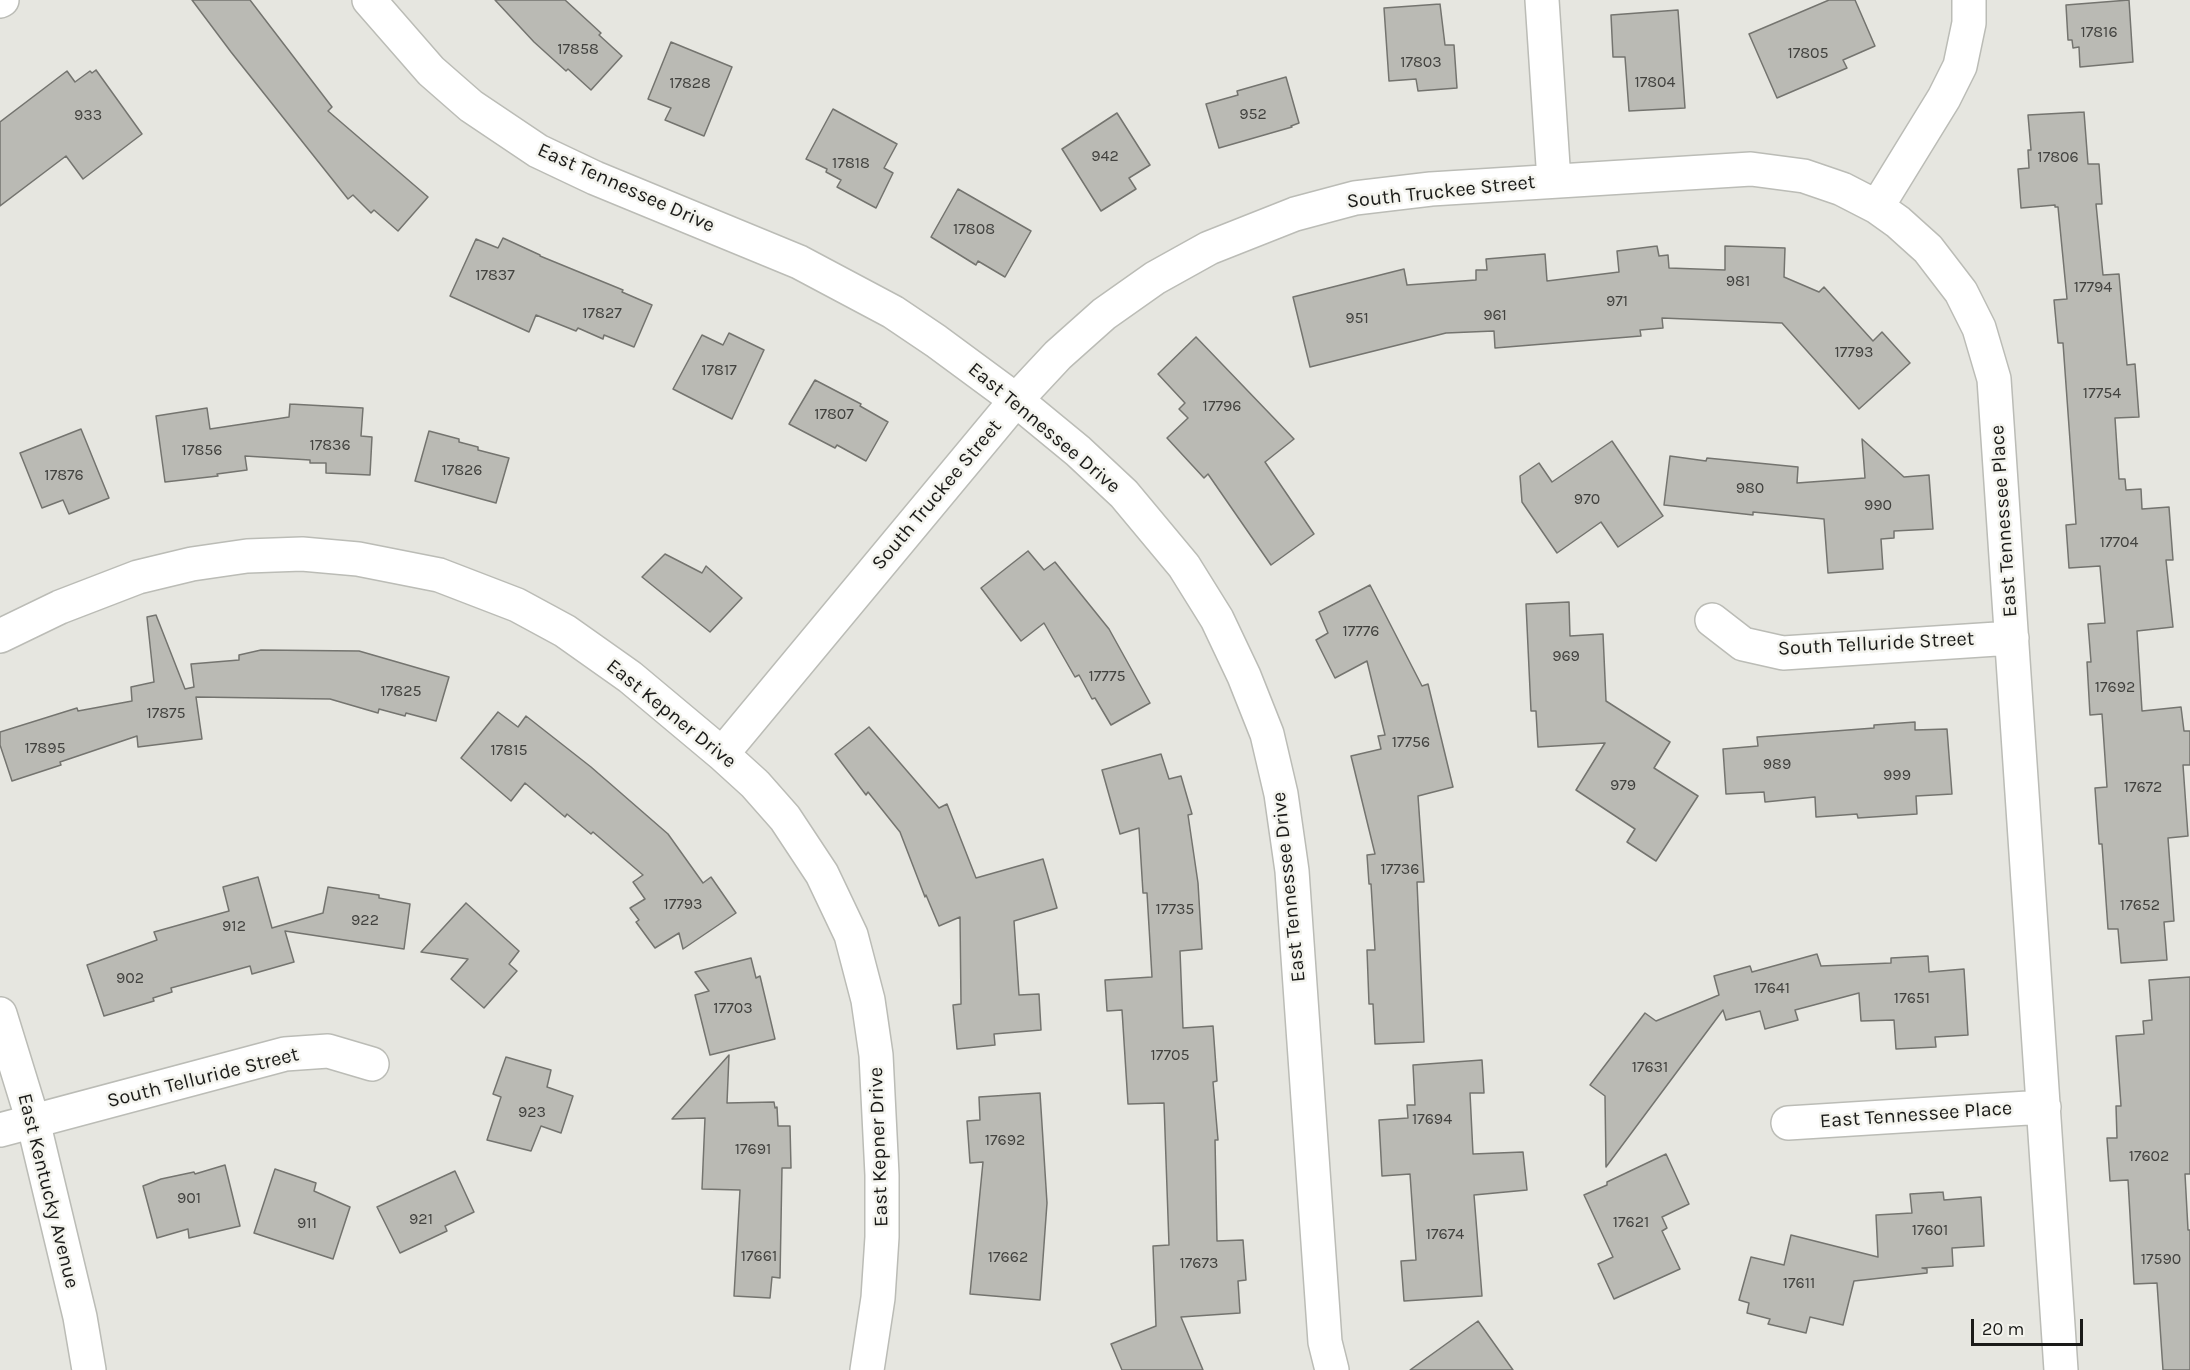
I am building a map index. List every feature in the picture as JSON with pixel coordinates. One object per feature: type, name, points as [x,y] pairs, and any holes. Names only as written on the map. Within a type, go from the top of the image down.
[{"type":"street","name":"East Tennessee Drive","points":[[369,0],[431,70],[471,106],[538,151],[595,178],[799,262],[892,312],[936,341],[1016,400],[1078,452],[1124,494],[1184,566],[1221,628],[1244,676],[1266,734],[1281,794],[1292,871],[1325,1342],[1332,1370]]},
{"type":"street","points":[[1542,0],[1554,180]]},
{"type":"street","points":[[1877,207],[1944,98],[1960,66],[1969,23],[1970,0]]},
{"type":"street","name":"South Truckee Street","points":[[722,754],[1016,400],[1058,354],[1104,314],[1155,278],[1209,248],[1295,214],[1355,198],[1431,189],[1554,180],[1751,169],[1804,176],[1842,189],[1877,207]]},
{"type":"street","name":"East Tennessee Place","points":[[1877,207],[1928,249],[1961,292],[1979,328],[1994,379],[2061,1370]]},
{"type":"street","name":"East Kepner Drive","points":[[0,636],[60,608],[138,577],[192,564],[247,556],[302,554],[357,559],[439,575],[517,605],[536,615],[565,631],[630,677],[722,754],[755,784],[785,818],[822,874],[851,935],[868,1000],[876,1055],[882,1175],[882,1237],[878,1298],[867,1370]]},
{"type":"street","name":"South Telluride Street","points":[[1712,620],[1743,644],[1783,653],[2012,638]]},
{"type":"street","name":"East Kentucky Avenue","points":[[0,1014],[33,1121],[80,1317],[89,1370]]},
{"type":"street","name":"South Telluride Street","points":[[0,1130],[285,1054],[328,1051],[372,1064]]},
{"type":"street","name":"East Tennessee Place","points":[[1788,1124],[2044,1107]]},
{"type":"building","points":[[192,0],[250,0],[332,107],[328,111],[428,197],[398,231],[374,210],[371,213],[353,195],[348,199]]},
{"type":"building","points":[[495,0],[565,0],[622,56],[591,90],[534,42]]},
{"type":"building","points":[[1829,0],[1855,0],[1875,46],[1843,60],[1847,68],[1777,98],[1749,34]]},
{"type":"building","points":[[2129,0],[2133,62],[2080,67],[2079,47],[2073,48],[2072,40],[2068,40],[2066,5]]},
{"type":"building","points":[[1440,4],[1445,45],[1454,45],[1457,88],[1418,91],[1416,79],[1389,81],[1384,8]]},
{"type":"building","points":[[1678,10],[1685,108],[1629,111],[1625,57],[1613,57],[1611,15]]},
{"type":"building","points":[[671,42],[732,67],[704,136],[665,120],[671,108],[648,99]]},
{"type":"building","points":[[96,70],[142,134],[83,179],[66,156],[0,206],[0,122],[67,71],[75,82],[90,71],[92,73]]},
{"type":"building","points":[[1286,77],[1299,123],[1219,148],[1206,104],[1238,95],[1237,91]]},
{"type":"building","points":[[833,109],[897,144],[884,168],[893,173],[876,208],[837,187],[841,180],[826,172],[827,169],[806,159]]},
{"type":"building","points":[[2084,112],[2088,164],[2099,164],[2102,204],[2096,204],[2103,275],[2119,274],[2127,365],[2135,364],[2139,417],[2115,418],[2119,479],[2125,479],[2126,490],[2141,489],[2142,509],[2169,507],[2173,560],[2166,560],[2173,627],[2137,631],[2142,711],[2181,707],[2184,731],[2190,731],[2190,765],[2183,765],[2188,836],[2168,838],[2174,921],[2164,922],[2167,960],[2121,963],[2118,929],[2108,929],[2102,844],[2099,844],[2095,788],[2107,787],[2102,714],[2090,715],[2087,662],[2091,662],[2088,624],[2105,623],[2100,566],[2069,568],[2066,525],[2076,524],[2063,343],[2058,343],[2054,300],[2067,299],[2058,207],[2055,205],[2021,208],[2018,169],[2029,168],[2028,150],[2031,150],[2028,115]]},
{"type":"building","points":[[1117,113],[1150,165],[1129,178],[1136,189],[1101,211],[1062,149]]},
{"type":"building","points":[[958,189],[1031,231],[1005,277],[978,261],[976,265],[931,237]]},
{"type":"building","points":[[503,238],[652,305],[634,347],[604,335],[603,339],[578,328],[576,331],[536,315],[529,332],[450,296],[476,239],[498,248]]},
{"type":"building","points":[[1657,246],[1659,256],[1668,255],[1669,268],[1725,270],[1725,246],[1785,248],[1784,277],[1819,292],[1824,287],[1873,341],[1882,332],[1910,363],[1859,409],[1782,323],[1662,318],[1663,328],[1640,330],[1641,336],[1495,348],[1494,331],[1446,333],[1310,367],[1293,297],[1404,269],[1407,285],[1476,280],[1476,270],[1487,270],[1486,259],[1545,254],[1547,281],[1619,272],[1617,251]]},
{"type":"building","points":[[729,333],[764,350],[732,419],[673,389],[702,335],[723,345]]},
{"type":"building","points":[[1196,337],[1294,439],[1265,462],[1314,534],[1271,565],[1208,474],[1204,478],[1167,438],[1188,418],[1179,409],[1185,403],[1158,374]]},
{"type":"building","points":[[815,380],[861,404],[860,406],[888,422],[866,461],[837,445],[835,448],[789,424]]},
{"type":"building","points":[[290,404],[363,408],[361,436],[372,437],[370,475],[326,473],[326,463],[310,463],[310,460],[245,456],[247,470],[165,482],[156,416],[207,408],[210,429],[289,417]]},
{"type":"building","points":[[81,429],[109,498],[69,514],[63,500],[42,508],[20,453]]},
{"type":"building","points":[[429,431],[459,439],[459,442],[478,447],[478,450],[509,458],[496,503],[415,481]]},
{"type":"building","points":[[1862,439],[1904,477],[1929,475],[1933,529],[1894,531],[1894,538],[1881,539],[1883,569],[1828,573],[1824,519],[1753,512],[1753,515],[1664,505],[1670,456],[1706,461],[1707,458],[1798,467],[1797,483],[1865,478]]},
{"type":"building","points":[[1612,441],[1663,516],[1618,547],[1601,522],[1557,553],[1522,502],[1520,476],[1539,463],[1552,482]]},
{"type":"building","points":[[1028,551],[1044,570],[1055,562],[1109,629],[1150,703],[1111,725],[1095,698],[1092,699],[1079,675],[1075,677],[1044,623],[1021,641],[981,588]]},
{"type":"building","points":[[665,554],[702,573],[706,566],[742,598],[710,632],[642,577]]},
{"type":"building","points":[[1370,585],[1422,686],[1428,684],[1453,787],[1418,796],[1424,882],[1417,882],[1424,1042],[1375,1044],[1373,1004],[1369,1004],[1367,950],[1375,950],[1367,855],[1375,854],[1351,756],[1381,749],[1378,736],[1385,735],[1367,661],[1335,678],[1316,640],[1328,633],[1319,612]]},
{"type":"building","points":[[1569,602],[1570,636],[1603,634],[1606,701],[1670,742],[1654,768],[1698,796],[1656,861],[1627,842],[1635,829],[1576,790],[1605,743],[1538,747],[1536,711],[1531,711],[1526,604]]},
{"type":"building","points":[[156,615],[185,689],[194,687],[191,664],[239,660],[239,655],[261,650],[359,651],[449,677],[436,721],[379,709],[378,713],[330,699],[196,697],[202,739],[138,747],[137,736],[12,781],[0,745],[0,732],[77,708],[78,711],[132,701],[131,687],[154,682],[147,617]]},
{"type":"building","points":[[498,712],[518,727],[526,716],[591,767],[668,834],[703,883],[711,877],[736,913],[683,949],[679,933],[655,948],[636,922],[639,920],[630,908],[645,899],[633,882],[643,875],[593,832],[591,834],[567,814],[565,817],[525,783],[511,801],[461,758]]},
{"type":"building","points":[[1915,722],[1915,730],[1947,729],[1952,794],[1916,796],[1917,814],[1858,818],[1857,814],[1816,817],[1815,797],[1765,802],[1764,792],[1726,794],[1723,749],[1758,746],[1757,737],[1874,728],[1874,725]]},
{"type":"building","points":[[869,727],[939,808],[947,804],[976,878],[1043,859],[1057,908],[1014,921],[1019,995],[1039,994],[1041,1030],[994,1034],[995,1045],[957,1049],[953,1005],[961,1004],[960,917],[939,926],[926,895],[925,897],[900,832],[868,792],[866,795],[835,754]]},
{"type":"building","points":[[1161,754],[1169,779],[1181,776],[1192,814],[1188,815],[1198,883],[1202,949],[1180,951],[1183,1028],[1213,1026],[1217,1081],[1213,1082],[1218,1140],[1215,1140],[1217,1241],[1243,1240],[1246,1280],[1238,1281],[1240,1313],[1181,1317],[1203,1370],[1122,1370],[1111,1344],[1156,1326],[1153,1246],[1169,1245],[1164,1103],[1128,1104],[1122,1010],[1107,1011],[1105,980],[1152,977],[1147,893],[1143,893],[1139,828],[1120,834],[1102,770]]},
{"type":"building","points":[[258,877],[272,928],[323,913],[328,887],[379,895],[379,898],[410,904],[404,949],[285,931],[294,962],[252,974],[250,966],[171,988],[172,992],[153,998],[154,1001],[104,1016],[87,965],[157,940],[154,932],[229,911],[223,887]]},
{"type":"building","points":[[466,903],[519,951],[509,964],[517,971],[484,1008],[451,979],[468,959],[421,952]]},
{"type":"building","points":[[1817,954],[1821,966],[1891,963],[1891,958],[1928,956],[1929,972],[1964,969],[1968,1035],[1935,1037],[1936,1047],[1896,1049],[1894,1020],[1861,1021],[1859,993],[1795,1010],[1798,1020],[1765,1029],[1760,1011],[1726,1020],[1723,1010],[1606,1167],[1605,1096],[1590,1085],[1645,1013],[1656,1021],[1719,995],[1714,976],[1750,966],[1752,972]]},
{"type":"building","points":[[751,958],[756,978],[760,976],[775,1039],[710,1055],[695,995],[709,991],[695,972]]},
{"type":"building","points":[[2190,977],[2190,1174],[2185,1174],[2188,1230],[2190,1230],[2190,1370],[2163,1370],[2157,1283],[2134,1284],[2128,1180],[2110,1181],[2107,1138],[2117,1138],[2116,1106],[2121,1106],[2116,1036],[2144,1034],[2143,1021],[2152,1020],[2149,980]]},
{"type":"building","points":[[729,1055],[727,1103],[774,1102],[775,1108],[777,1107],[778,1126],[790,1126],[791,1168],[782,1168],[780,1278],[772,1277],[770,1298],[734,1296],[740,1190],[702,1189],[705,1118],[672,1119]]},
{"type":"building","points":[[506,1057],[551,1070],[547,1087],[573,1096],[561,1133],[541,1126],[531,1151],[487,1140],[501,1097],[493,1094]]},
{"type":"building","points":[[1482,1060],[1484,1093],[1470,1093],[1473,1154],[1523,1152],[1527,1190],[1474,1195],[1482,1296],[1404,1301],[1401,1261],[1416,1260],[1410,1174],[1382,1176],[1379,1120],[1408,1118],[1407,1105],[1415,1105],[1413,1065]]},
{"type":"building","points":[[1040,1093],[1047,1203],[1040,1300],[970,1294],[983,1162],[970,1163],[967,1121],[980,1120],[979,1097]]},
{"type":"building","points":[[1666,1154],[1689,1204],[1662,1217],[1667,1228],[1662,1231],[1680,1269],[1614,1299],[1598,1264],[1613,1257],[1584,1195]]},
{"type":"building","points":[[225,1165],[240,1226],[189,1238],[188,1229],[157,1238],[143,1186],[161,1179],[194,1172],[195,1174]]},
{"type":"building","points":[[275,1169],[316,1183],[314,1191],[350,1207],[333,1259],[254,1233]]},
{"type":"building","points":[[455,1171],[474,1212],[445,1226],[447,1231],[400,1253],[377,1207]]},
{"type":"building","points":[[1943,1192],[1944,1200],[1981,1197],[1984,1246],[1952,1248],[1953,1266],[1922,1268],[1927,1269],[1927,1273],[1854,1281],[1843,1325],[1810,1317],[1806,1333],[1768,1324],[1770,1319],[1747,1313],[1749,1303],[1739,1300],[1751,1257],[1784,1265],[1791,1235],[1878,1257],[1876,1215],[1912,1213],[1910,1194]]},
{"type":"building","points":[[1478,1321],[1513,1370],[1410,1370]]}]
